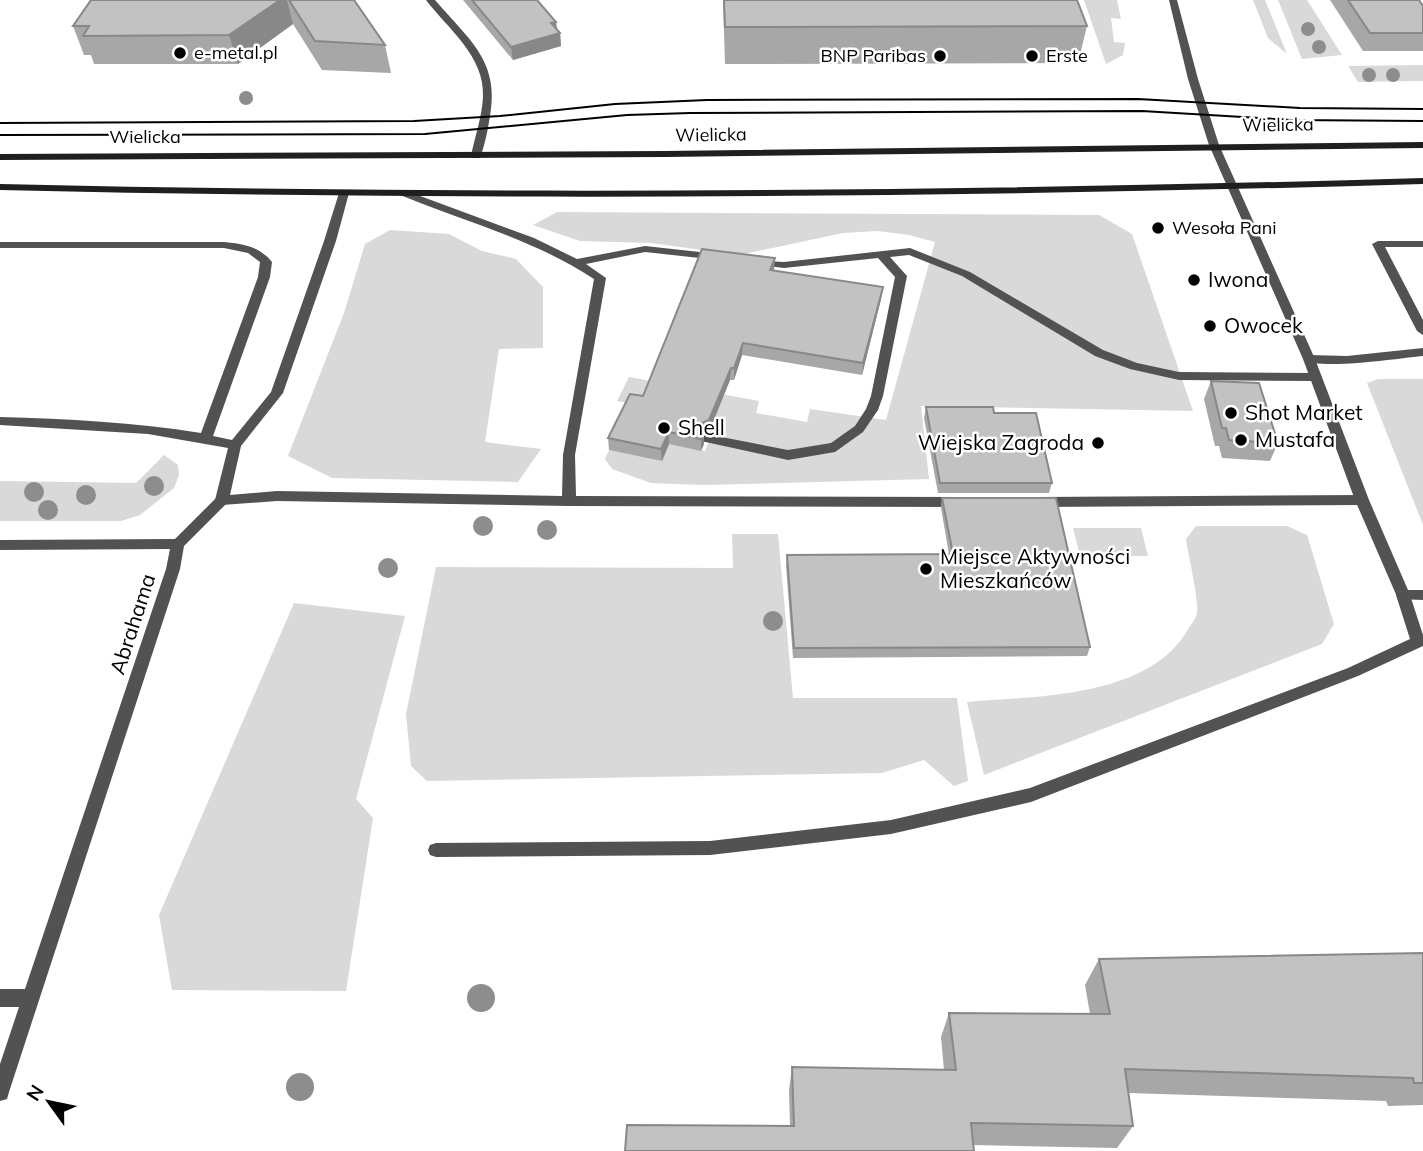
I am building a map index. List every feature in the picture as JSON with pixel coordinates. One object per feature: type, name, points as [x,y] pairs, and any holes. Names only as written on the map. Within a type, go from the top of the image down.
[{"type":"main road","name":"Wielicka","points":[[0,157],[476,156],[1101,149],[1214,145],[1423,145]]},
{"type":"main road","points":[[0,187],[404,193],[1106,190],[1423,181]]},
{"type":"street","points":[[430,0],[482,63],[487,78],[487,98],[476,156]]},
{"type":"street","points":[[436,850],[710,848],[891,827],[1031,795],[1353,672],[1419,642],[1403,595],[1362,500],[1309,359],[1214,145],[1192,79],[1173,0]]},
{"type":"street","points":[[0,545],[178,544],[222,500],[235,445],[277,393],[344,193]]},
{"type":"street","points":[[404,193],[441,209],[500,228],[578,261],[600,278],[569,454],[569,501]]},
{"type":"street","points":[[1423,243],[1378,244],[1423,331]]},
{"type":"street","points":[[0,245],[224,245],[258,252],[266,262],[264,277],[206,438]]},
{"type":"street","points":[[578,261],[645,249],[733,259]]},
{"type":"street","points":[[746,261],[784,265],[910,251],[966,274],[1099,354],[1134,366],[1179,376],[1316,377]]},
{"type":"street","points":[[706,438],[788,455],[835,447],[859,429],[872,410],[877,396],[901,276],[880,253]]},
{"type":"street","points":[[1309,359],[1346,360],[1423,352]]},
{"type":"street","points":[[0,421],[84,424],[206,438],[235,445]]},
{"type":"street","points":[[222,500],[277,496],[569,501],[971,502]]},
{"type":"street","points":[[1026,502],[1362,500]]},
{"type":"street","name":"Abrahama","points":[[0,1092],[33,999],[173,569],[178,544]]},
{"type":"street","points":[[1403,595],[1423,595]]},
{"type":"street","points":[[0,998],[33,999]]},
{"type":"shaded area","points":[[1084,0],[1117,0],[1121,19],[1111,18],[1114,42],[1125,43],[1123,55],[1106,64]]},
{"type":"shaded area","points":[[1253,0],[1265,0],[1287,54],[1268,38]]},
{"type":"shaded area","points":[[1278,0],[1307,0],[1342,55],[1302,59]]},
{"type":"shaded area","points":[[1423,65],[1423,81],[1358,82],[1348,66]]},
{"type":"shaded area","points":[[557,212],[1099,215],[1132,234],[1193,411],[921,406],[929,479],[704,485],[651,483],[612,469],[605,459],[609,450],[662,460],[669,444],[705,451],[718,420],[617,401],[629,377],[759,401],[756,413],[807,422],[810,409],[886,420],[935,242],[878,231],[843,233],[739,255],[651,243],[580,241],[533,225]]},
{"type":"shaded area","points":[[390,230],[449,234],[482,251],[516,259],[543,287],[543,348],[499,349],[485,442],[541,449],[518,482],[332,478],[288,456],[344,313],[365,244]]},
{"type":"shaded area","points":[[1378,379],[1423,379],[1423,525],[1367,383]]},
{"type":"shaded area","points":[[164,455],[178,465],[179,475],[174,488],[140,515],[121,521],[0,521],[0,481],[136,483]]},
{"type":"shaded area","points":[[1196,526],[1287,526],[1307,535],[1334,624],[1322,644],[984,775],[967,702],[1057,695],[1088,689],[1146,670],[1169,653],[1197,614],[1186,539]]},
{"type":"shaded area","points":[[1073,528],[1141,528],[1148,556],[1080,556]]},
{"type":"shaded area","points":[[732,534],[778,534],[793,698],[957,698],[968,781],[954,786],[924,760],[882,773],[427,781],[411,766],[406,714],[436,567],[733,568]]},
{"type":"shaded area","points":[[294,603],[405,616],[356,799],[373,818],[346,991],[172,990],[159,915]]},
{"type":"building","points":[[91,0],[280,0],[229,35],[83,36],[89,26],[73,26]]},
{"type":"building","points":[[289,0],[354,0],[385,45],[315,41]]},
{"type":"building","points":[[472,0],[537,0],[556,22],[551,23],[560,33],[511,47]]},
{"type":"building","points":[[724,0],[1077,0],[1087,26],[725,27]]},
{"type":"building","points":[[1348,0],[1419,0],[1423,6],[1423,33],[1370,33]]},
{"type":"building","points":[[702,249],[775,258],[770,270],[883,287],[863,363],[743,343],[709,420],[697,425],[704,432],[701,439],[669,432],[661,449],[608,438],[630,394],[643,396]]},
{"type":"building","points":[[1211,381],[1259,383],[1278,443],[1229,440],[1226,428],[1222,428]]},
{"type":"building","points":[[926,407],[993,407],[994,413],[1036,413],[1052,483],[940,483]]},
{"type":"building","points":[[942,498],[1056,498],[1090,647],[794,648],[787,555],[953,554]]},
{"type":"building","points":[[1423,953],[1423,1083],[1414,1083],[1413,1078],[1125,1069],[1133,1126],[971,1123],[974,1151],[625,1151],[627,1125],[794,1126],[792,1067],[956,1070],[949,1013],[1110,1014],[1099,959]]},
{"type":"tram line","points":[[0,123],[414,121],[500,116],[615,104],[707,100],[1138,99],[1300,108],[1423,109]]},
{"type":"tram line","points":[[0,135],[425,134],[627,115],[690,113],[1142,111],[1291,120],[1423,121]]},
{"type":"place","name":"e-metal.pl","points":[[180,53]]},
{"type":"place","name":"BNP Paribas","points":[[940,56]]},
{"type":"place","name":"Erste","points":[[1032,56]]},
{"type":"place","name":"Wesoła Pani","points":[[1158,228]]},
{"type":"place","name":"Iwona","points":[[1194,280]]},
{"type":"place","name":"Owocek","points":[[1210,326]]},
{"type":"place","name":"Shot Market","points":[[1231,413]]},
{"type":"place","name":"Shell","points":[[664,428]]},
{"type":"place","name":"Mustafa","points":[[1241,440]]},
{"type":"place","name":"Wiejska Zagroda","points":[[1098,443]]},
{"type":"place","name":"Miejsce Aktywności Mieszkańców","points":[[926,569]]}]
